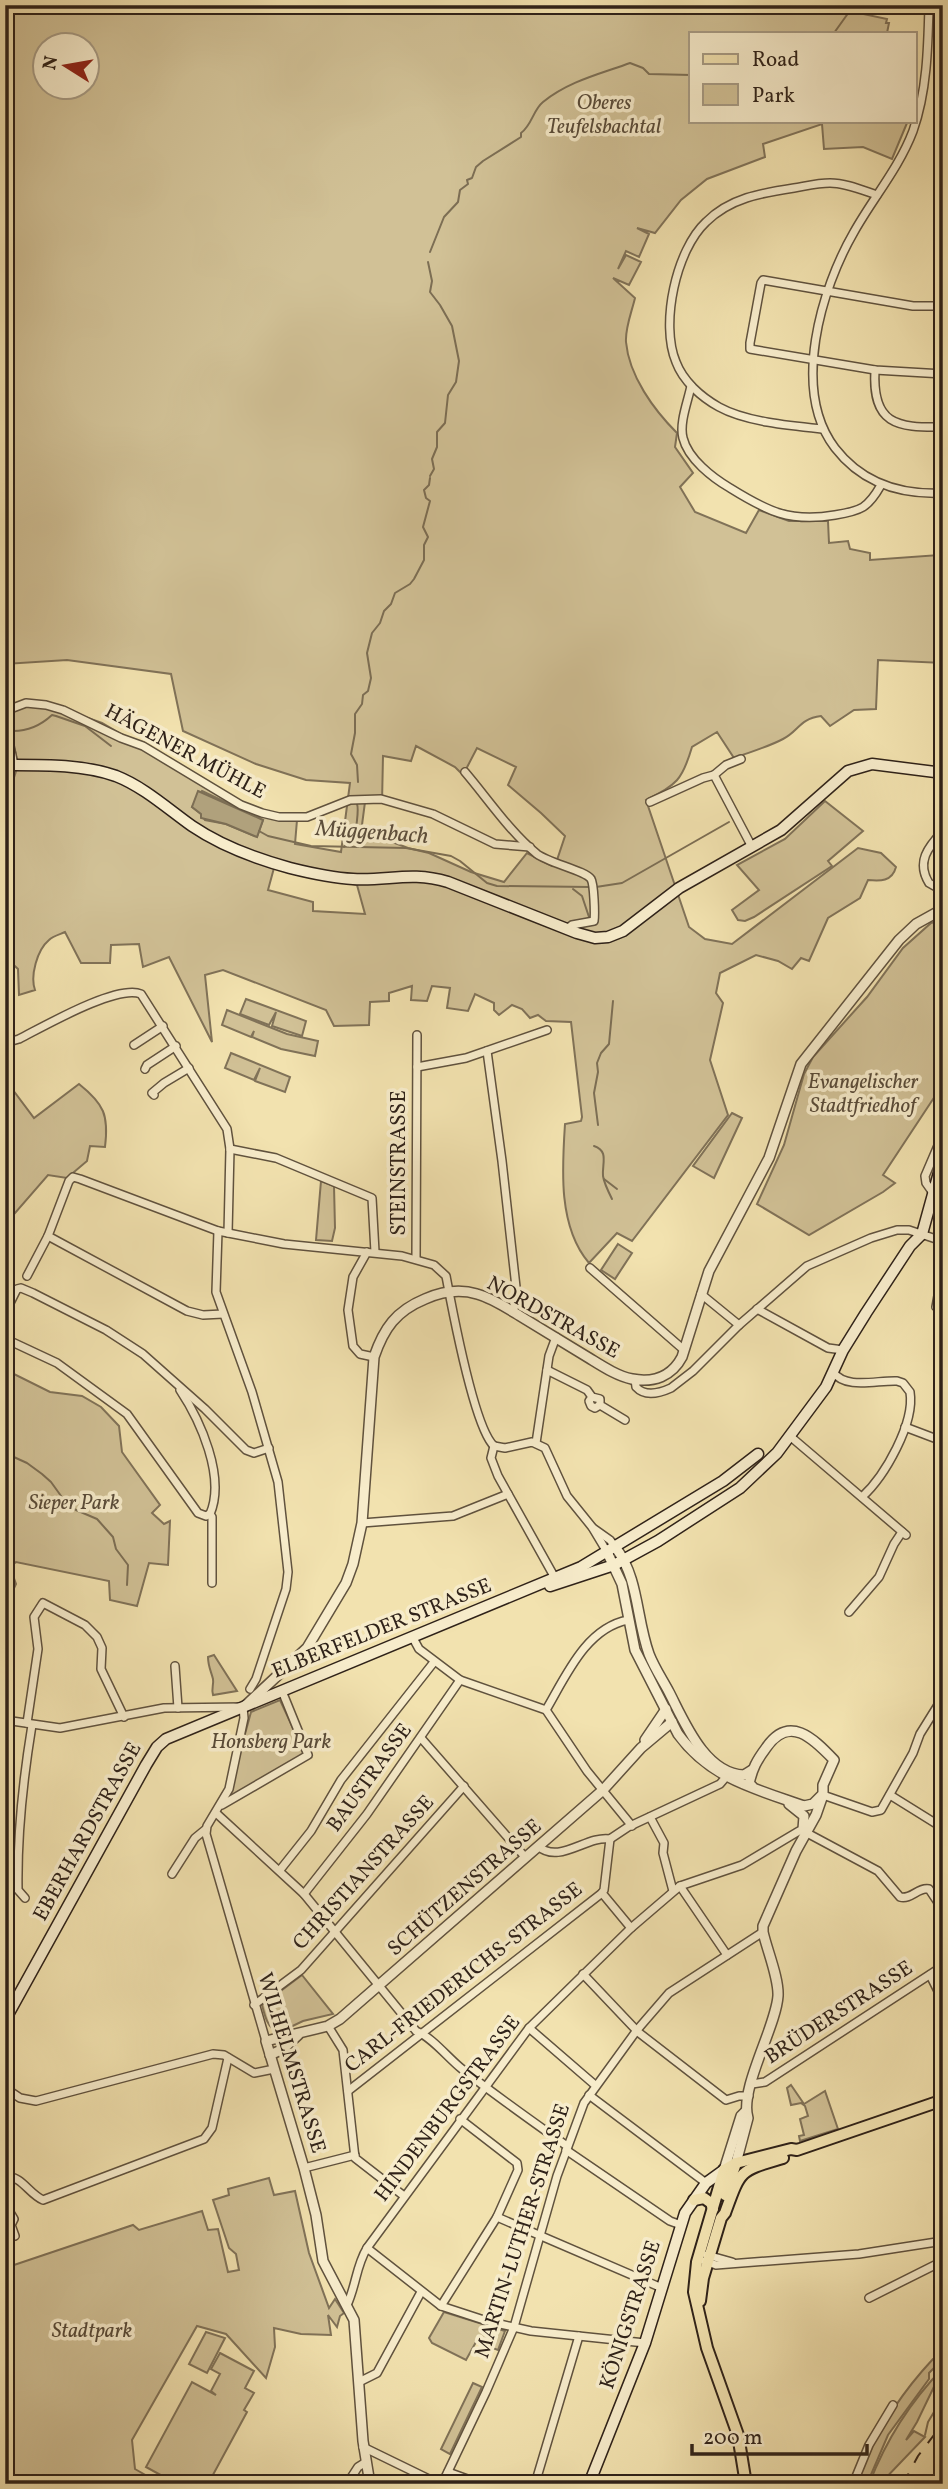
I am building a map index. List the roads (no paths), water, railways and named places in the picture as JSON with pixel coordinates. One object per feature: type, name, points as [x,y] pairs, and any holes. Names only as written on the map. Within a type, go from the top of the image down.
[{"type":"main road","points":[[10,765],[90,769],[118,777],[206,835],[274,863],[354,879],[408,875],[427,877],[448,882],[595,938],[616,934],[679,888],[781,830],[834,780],[853,769],[872,764],[943,773]]},
{"type":"main road","points":[[922,1234],[943,1158]]},
{"type":"main road","name":"ELBERFELDER STRASSE","points":[[535,1588],[547,1587],[625,1560],[740,1488],[791,1437],[826,1387],[843,1350],[876,1297],[910,1246],[922,1234]]},
{"type":"main road","name":"ELBERFELDER STRASSE","points":[[243,1707],[535,1588],[587,1564],[723,1481],[758,1454]]},
{"type":"main road","points":[[692,1500],[702,1514]]},
{"type":"main road","name":"EBERHARDSTRASSE","points":[[5,2020],[157,1747],[174,1734],[243,1707]]},
{"type":"main road","points":[[735,2172],[792,2155],[797,2150],[943,2100]]},
{"type":"main road","points":[[746,2484],[738,2435],[700,2322],[701,2293],[713,2208],[735,2172],[762,2157],[791,2149],[797,2150]]},
{"type":"main road","points":[[706,2258],[725,2213],[735,2172]]},
{"type":"main road","name":"KÖNIGSTRASSE","points":[[589,2484],[645,2343],[681,2225],[706,2183],[735,2172]]},
{"type":"main road","points":[[694,2200],[704,2198],[713,2208]]},
{"type":"street","points":[[916,120],[925,74],[929,5]]},
{"type":"street","points":[[915,122],[902,156],[849,240],[828,292],[814,359],[814,396],[823,429],[841,457],[858,471],[881,485],[912,493],[943,493]]},
{"type":"street","points":[[823,429],[734,414],[711,402],[691,386],[680,371],[670,339],[670,321],[683,257],[704,223],[724,207],[748,196],[821,183],[840,184],[877,195]]},
{"type":"street","points":[[943,306],[914,306],[763,280],[750,349],[875,370],[943,374]]},
{"type":"street","points":[[875,370],[874,391],[877,404],[890,419],[908,427],[943,427]]},
{"type":"street","points":[[691,386],[682,434],[685,444],[694,457],[717,479],[762,507],[790,517],[810,519],[855,512],[867,506],[881,485]]},
{"type":"street","name":"HÄGENER MÜHLE","points":[[5,711],[26,703],[63,710],[144,746],[241,806],[262,813],[279,817],[307,817],[351,800],[391,800],[433,814],[495,844],[530,847]]},
{"type":"street","points":[[5,722],[11,747],[10,765]]},
{"type":"street","points":[[650,802],[714,775],[726,765],[741,759]]},
{"type":"street","points":[[465,772],[530,847],[556,865],[588,875],[593,882],[594,922],[572,925],[567,929]]},
{"type":"street","points":[[714,775],[752,848]]},
{"type":"street","points":[[943,831],[926,851],[923,866],[929,883],[943,891]]},
{"type":"street","name":"NORDSTRASSE","points":[[243,1707],[297,1659],[316,1637],[346,1583],[362,1523],[374,1357],[386,1329],[399,1313],[422,1300],[449,1292],[476,1293],[513,1312],[600,1365],[635,1379],[655,1379],[667,1375],[677,1365],[684,1350],[709,1271],[769,1158],[795,1078],[807,1055],[898,940],[916,924],[943,909]]},
{"type":"street","points":[[5,1043],[106,998],[128,991],[144,997],[223,1121],[229,1137],[228,1233]]},
{"type":"street","points":[[134,1045],[163,1026]]},
{"type":"street","name":"STEINSTRASSE","points":[[416,1067],[487,1051],[547,1030]]},
{"type":"street","name":"STEINSTRASSE","points":[[416,1258],[417,1035]]},
{"type":"street","points":[[145,1069],[176,1046]]},
{"type":"street","points":[[487,1051],[517,1296],[513,1312]]},
{"type":"street","points":[[154,1096],[152,1093],[164,1083],[189,1068]]},
{"type":"street","points":[[933,1193],[925,1176],[943,1134]]},
{"type":"street","points":[[230,1149],[276,1158],[372,1198],[371,1252],[353,1277],[348,1310],[353,1346],[359,1354],[374,1357]]},
{"type":"street","points":[[27,1276],[48,1236],[69,1181],[75,1178],[218,1231],[284,1244],[416,1258],[442,1270],[446,1276],[482,1430],[494,1446],[505,1448],[526,1442],[536,1443],[548,1452],[567,1496],[592,1527],[610,1540],[638,1655],[672,1709],[702,1748],[718,1765],[735,1775],[744,1775],[752,1770],[774,1737],[786,1731],[803,1734],[834,1760],[823,1785],[823,1795],[804,1832],[763,1932],[778,1998],[749,2096],[746,2111],[748,2118],[735,2172]]},
{"type":"street","points":[[635,1379],[636,1387],[643,1393],[662,1392],[671,1388],[693,1371],[738,1325],[807,1266],[836,1252],[897,1230],[909,1230],[936,1239],[943,1237]]},
{"type":"street","points":[[218,1231],[215,1281],[223,1314],[252,1392],[278,1482],[288,1579],[250,1689]]},
{"type":"street","points":[[48,1236],[187,1311],[203,1315],[223,1314]]},
{"type":"street","points":[[590,1268],[684,1350]]},
{"type":"street","points":[[939,1308],[943,1268]]},
{"type":"street","points":[[5,1312],[15,1291],[21,1288],[114,1335],[143,1354],[174,1381],[246,1450],[254,1453],[268,1448]]},
{"type":"street","points":[[701,1294],[738,1325]]},
{"type":"street","points":[[757,1308],[828,1348],[843,1350]]},
{"type":"street","points":[[5,1337],[57,1363],[127,1414],[198,1513],[206,1516],[210,1514]]},
{"type":"street","points":[[536,1443],[547,1370],[556,1337]]},
{"type":"street","points":[[547,1370],[587,1390],[592,1397],[598,1398],[600,1405],[625,1420]]},
{"type":"street","points":[[833,1372],[846,1381],[902,1383],[910,1392],[910,1408],[905,1427],[890,1458],[870,1490],[862,1497]]},
{"type":"street","points":[[174,1381],[198,1419],[209,1452],[214,1487],[210,1514],[212,1583]]},
{"type":"street","points":[[905,1427],[941,1439]]},
{"type":"street","points":[[791,1437],[904,1533],[894,1544],[879,1577],[849,1612]]},
{"type":"street","points":[[494,1446],[491,1458],[555,1578]]},
{"type":"street","points":[[362,1523],[460,1514],[508,1494]]},
{"type":"street","points":[[611,1550],[625,1560],[632,1577],[649,1654],[672,1709],[672,1722],[678,1734],[709,1767],[803,1810]]},
{"type":"street","points":[[25,1898],[18,1890],[18,1846],[37,1649],[35,1615],[43,1603],[85,1625],[97,1637],[102,1648],[101,1669],[124,1717]]},
{"type":"street","points":[[546,1710],[589,1641],[604,1629],[628,1620]]},
{"type":"street","points":[[413,1638],[419,1649],[460,1680],[546,1710],[587,1771],[632,1826]]},
{"type":"street","points":[[279,1870],[311,1831],[341,1780],[434,1662]]},
{"type":"street","points":[[175,1665],[178,1708]]},
{"type":"street","name":"BAUSTRASSE","points":[[304,1894],[366,1814],[460,1680]]},
{"type":"street","points":[[221,1806],[308,1755],[282,1691]]},
{"type":"street","points":[[823,1795],[876,1812],[881,1810],[920,1734],[943,1697]]},
{"type":"street","points":[[5,1720],[60,1728],[178,1708],[243,1707],[244,1718],[229,1789],[206,1829],[195,1838],[172,1874]]},
{"type":"street","name":"SCHÜTZENSTRASSE","points":[[266,2041],[298,2035],[340,2020],[603,1790],[672,1709]]},
{"type":"street","name":"SCHÜTZENSTRASSE","points":[[641,1748],[672,1722]]},
{"type":"street","points":[[421,1738],[525,1857]]},
{"type":"street","points":[[752,1770],[752,1786]]},
{"type":"street","points":[[538,1846],[553,1853],[601,1838],[610,1839],[720,1784],[726,1777]]},
{"type":"street","name":"CHRISTIANSTRASSE","points":[[254,2005],[301,1970],[464,1786]]},
{"type":"street","points":[[803,1810],[823,1795]]},
{"type":"street","points":[[890,1796],[943,1828]]},
{"type":"street","points":[[803,1810],[804,1832]]},
{"type":"street","points":[[216,1813],[304,1894],[416,2032],[421,2033],[484,2087],[566,2148],[670,2221],[681,2225]]},
{"type":"street","points":[[650,1817],[664,1843],[663,1853],[676,1889],[727,1955]]},
{"type":"street","name":"WILHELMSTRASSE","points":[[206,1829],[206,1838],[254,2005],[304,2168],[316,2215],[323,2261],[347,2305]]},
{"type":"street","points":[[804,1832],[878,1871],[900,1897],[904,1898],[923,1888],[929,1889],[943,1910]]},
{"type":"street","name":"HINDENBURGSTRASSE","points":[[347,2305],[360,2260],[367,2248],[529,2028],[631,1927],[676,1889],[742,1865],[804,1832]]},
{"type":"street","points":[[610,1839],[602,1893],[631,1927]]},
{"type":"street","name":"CARL-FRIEDERICHS-STRASSE","points":[[348,2091],[602,1893]]},
{"type":"street","name":"MARTIN-LUTHER-STRASSE","points":[[441,2484],[514,2327],[566,2148],[589,2095],[637,2030],[669,1993],[763,1932]]},
{"type":"street","name":"BRÜDERSTRASSE","points":[[752,2084],[765,2082],[943,1966]]},
{"type":"street","points":[[583,1974],[637,2030],[726,2100],[749,2096]]},
{"type":"street","points":[[930,1975],[943,2001]]},
{"type":"street","points":[[328,2026],[343,2050],[357,2161],[404,2196]]},
{"type":"street","points":[[529,2028],[596,2085]]},
{"type":"street","name":"SCHÜTZENSTRASSE","points":[[270,2055],[283,2049],[298,2035]]},
{"type":"street","points":[[5,2088],[20,2098],[36,2101],[213,2054],[224,2055],[254,2074],[274,2069]]},
{"type":"street","points":[[5,2176],[14,2177],[43,2200],[204,2139],[212,2128],[228,2058]]},
{"type":"street","points":[[589,2095],[706,2183]]},
{"type":"street","points":[[735,2172],[741,2116],[746,2111]]},
{"type":"street","points":[[441,2306],[497,2217],[519,2166],[460,2119]]},
{"type":"street","points":[[743,2142],[750,2153],[762,2157]]},
{"type":"street","points":[[304,2168],[355,2155]]},
{"type":"street","points":[[5,2204],[13,2219],[10,2225],[15,2236]]},
{"type":"street","points":[[497,2217],[662,2288]]},
{"type":"street","points":[[706,2258],[716,2266],[850,2255],[943,2241]]},
{"type":"street","points":[[367,2248],[441,2306],[514,2327],[645,2343]]},
{"type":"street","points":[[869,2298],[943,2261]]},
{"type":"street","points":[[359,2382],[377,2373],[421,2292]]},
{"type":"street","points":[[347,2305],[356,2330],[363,2446],[370,2484]]},
{"type":"street","points":[[535,2484],[579,2336]]},
{"type":"street","points":[[853,2484],[869,2445],[892,2404]]},
{"type":"street","points":[[363,2446],[441,2484]]},
{"type":"street","points":[[347,2484],[358,2467],[366,2462]]},
{"type":"street","points":[[448,2472],[481,2484]]},
{"type":"waterway","points":[[835,32],[854,5]]},
{"type":"waterway","points":[[430,252],[444,217],[458,202],[460,190],[468,184],[467,180],[472,178],[476,167],[521,137],[540,105],[553,95],[585,79],[630,63],[643,68],[649,74],[689,75]]},
{"type":"waterway","points":[[428,262],[432,281],[430,292],[452,326],[459,361],[456,382],[448,395],[445,423],[437,432],[437,447],[432,459],[434,469],[430,476]]},
{"type":"waterway","points":[[358,782],[357,765],[351,754],[355,714],[362,704],[363,695],[368,691],[371,678],[367,653],[372,633],[395,593],[410,584],[424,560],[424,545],[428,537],[423,527],[430,501],[424,490],[429,485],[430,478]]},
{"type":"waterway","name":"Müggenbach","points":[[10,731],[33,727],[52,715],[85,726],[111,746]]},
{"type":"waterway","points":[[344,847],[354,836],[357,804]]},
{"type":"waterway","name":"Müggenbach","points":[[596,887],[622,883],[729,822]]},
{"type":"waterway","name":"Müggenbach","points":[[259,831],[268,836],[311,846],[406,848],[451,856],[487,883],[497,886],[590,887]]},
{"type":"waterway","points":[[573,889],[582,896],[589,917]]},
{"type":"waterway","points":[[598,1125],[594,1093],[597,1063],[609,1044],[613,1001]]},
{"type":"waterway","points":[[594,1146],[602,1151],[603,1176],[612,1199]]},
{"type":"waterway","points":[[604,1179],[617,1189]]},
{"type":"waterway","points":[[5,1453],[27,1463],[42,1474],[69,1507],[97,1519],[113,1537],[116,1549],[128,1565],[127,1585]]},
{"type":"waterway","points":[[925,2435],[928,2422],[943,2397]]},
{"type":"waterway","points":[[935,2443],[943,2445]]},
{"type":"railway","points":[[903,2484],[918,2456],[943,2423]]},
{"type":"park label","name":"Oberes Teufelsbachtal","points":[[604,115]]},
{"type":"park label","name":"Evangelischer Stadtfriedhof","points":[[863,1094]]},
{"type":"park label","name":"Sieper Park","points":[[74,1503]]},
{"type":"park label","name":"Honsberg Park","points":[[271,1742]]},
{"type":"park label","name":"Stadtpark","points":[[92,2331]]}]
